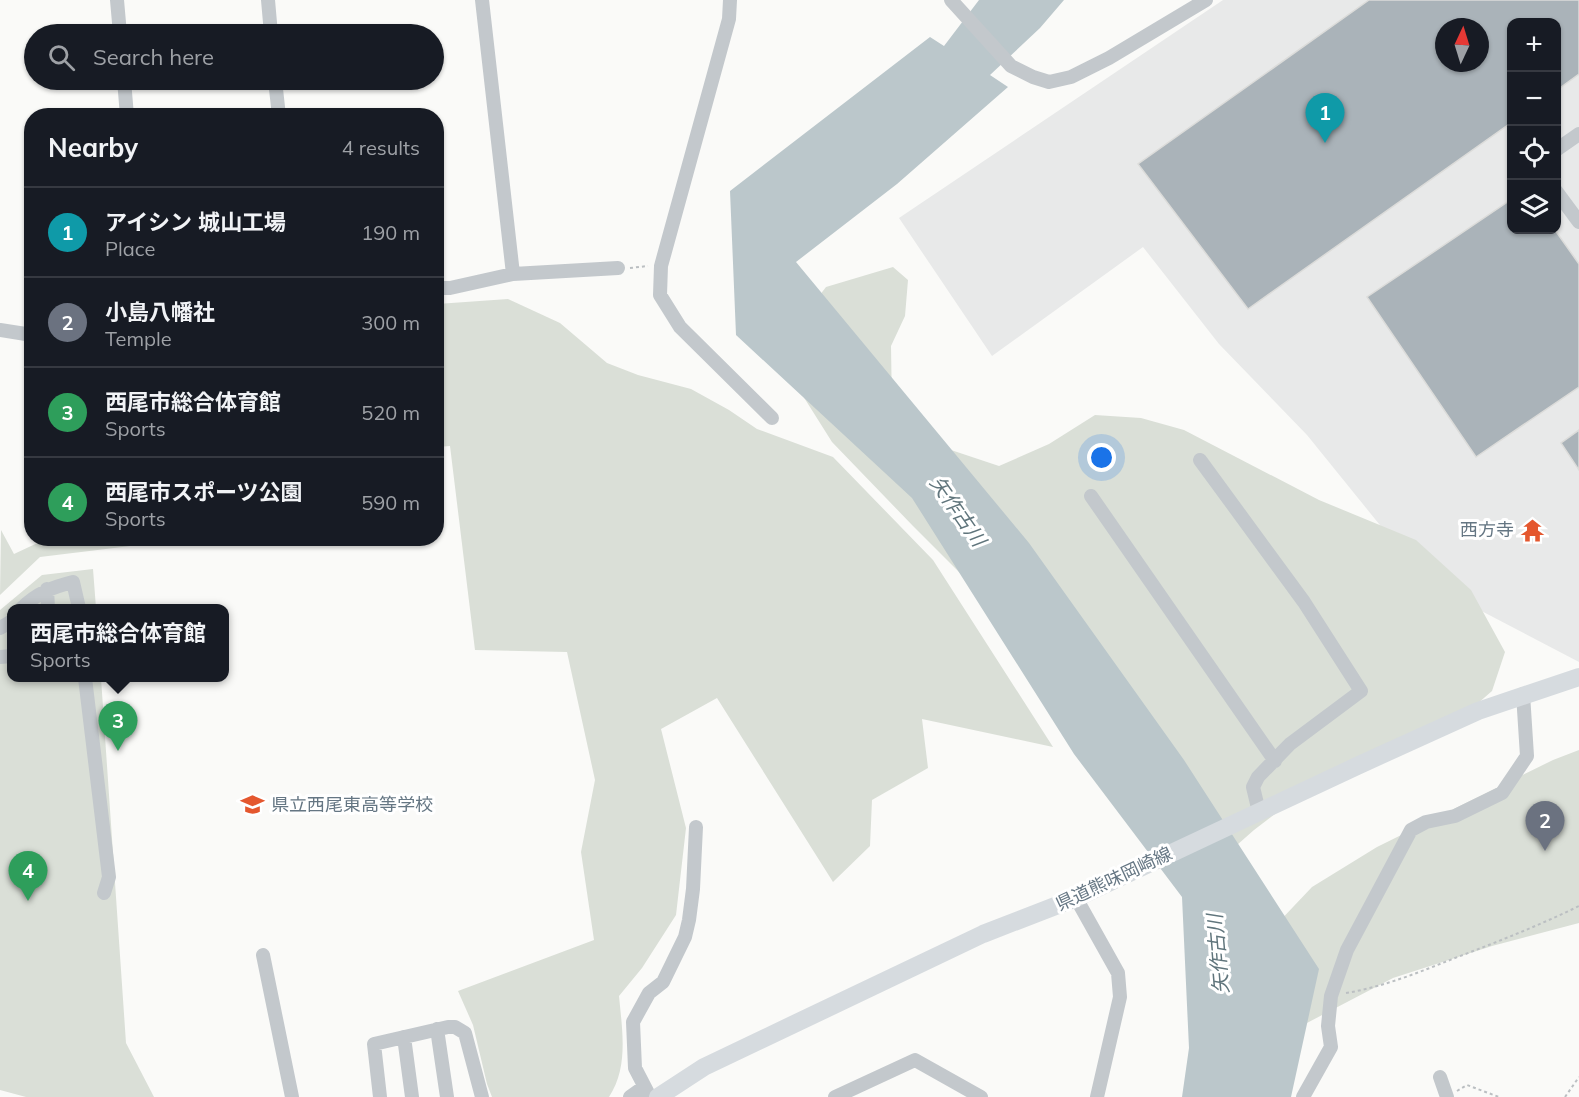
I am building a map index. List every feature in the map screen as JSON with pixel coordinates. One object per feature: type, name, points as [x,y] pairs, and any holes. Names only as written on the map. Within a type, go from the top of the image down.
[{"type":"main road","name":"県道熊味岡崎線","points":[[650,1094],[972,939],[1076,898],[1478,711],[1579,677]]},
{"type":"street","points":[[117,0],[119,24]]},
{"type":"street","points":[[268,0],[270,24]]},
{"type":"street","points":[[482,0],[513,274]]},
{"type":"street","points":[[730,0],[729,19],[661,266],[660,295],[680,327],[772,418]]},
{"type":"street","points":[[951,0],[1011,66],[1032,77],[1049,82],[1071,77],[1109,58],[1206,0]]},
{"type":"street","points":[[125,90],[126,108]]},
{"type":"street","points":[[276,90],[278,108]]},
{"type":"street","points":[[1561,147],[1579,134]]},
{"type":"street","points":[[1561,197],[1579,222]]},
{"type":"street","points":[[444,288],[513,274],[618,268]]},
{"type":"street","points":[[0,330],[24,334]]},
{"type":"street","points":[[1200,460],[1304,602],[1361,691],[1290,744],[1258,777],[1253,787],[1260,812]]},
{"type":"street","points":[[1091,496],[1275,761]]},
{"type":"street","points":[[26,604],[47,589],[73,582],[78,604]]},
{"type":"street","points":[[47,589],[48,604]]},
{"type":"street","points":[[85,682],[109,877],[104,893]]},
{"type":"street","points":[[1303,1097],[1331,1047],[1328,1026],[1331,996],[1347,950],[1411,830],[1426,822],[1455,816],[1502,792],[1527,756],[1523,694]]},
{"type":"street","points":[[630,1097],[650,1094],[635,1068],[633,1022],[649,993],[663,982],[685,937],[693,889],[696,827]]},
{"type":"street","points":[[1076,898],[1118,973],[1120,997],[1097,1097]]},
{"type":"street","points":[[263,955],[292,1097]]},
{"type":"street","points":[[380,1097],[374,1044],[455,1027],[465,1034],[482,1097]]},
{"type":"street","points":[[437,1029],[447,1097]]},
{"type":"street","points":[[404,1037],[412,1097]]},
{"type":"street","points":[[835,1097],[915,1060],[981,1097]]},
{"type":"street","points":[[1440,1077],[1449,1096]]},
{"type":"path","points":[[618,268],[661,266]]},
{"type":"path","points":[[1331,996],[1363,990],[1419,972],[1536,927],[1579,906]]},
{"type":"path","points":[[1565,1097],[1579,1077]]},
{"type":"path","points":[[1449,1096],[1467,1085],[1498,1097]]},
{"type":"shaded area","points":[[1223,0],[1579,0],[1579,662],[1426,582],[1307,435],[1219,344],[1143,247],[992,356],[899,218]]},
{"type":"shaded area","points":[[893,267],[908,280],[905,316],[891,346],[892,408],[936,445],[999,466],[1049,444],[1095,415],[1141,418],[1184,430],[1319,500],[1416,540],[1471,590],[1505,652],[1492,691],[1461,718],[1314,784],[1254,830],[1220,860],[1013,626],[832,442],[803,396],[800,321],[826,287]]},
{"type":"shaded area","points":[[508,299],[560,323],[607,363],[638,375],[691,389],[757,429],[833,457],[933,560],[1053,747],[922,719],[928,768],[872,800],[870,846],[833,882],[717,698],[661,729],[686,828],[676,915],[642,968],[619,996],[622,1061],[609,1097],[492,1097],[473,1025],[458,991],[594,940],[581,852],[595,780],[567,652],[475,650],[450,446],[444,446],[444,304]]},
{"type":"shaded area","points":[[1,530],[14,554],[31,546],[130,546],[40,557],[0,595]]},
{"type":"shaded area","points":[[93,569],[96,604],[7,604],[42,575]]},
{"type":"shaded area","points":[[7,604],[7,682],[101,682],[126,1043],[154,1097],[26,1097],[0,1090],[0,610]]},
{"type":"shaded area","points":[[1579,750],[1579,923],[1492,946],[1393,978],[1305,1024],[1275,926],[1312,887],[1377,847],[1553,760]]},
{"type":"water","name":"矢作古川","points":[[979,0],[1064,0],[1040,28],[990,75],[1008,87],[897,184],[796,262],[1029,543],[1184,760],[1319,969],[1291,1097],[1182,1097],[1189,1048],[1182,897],[1074,754],[912,498],[736,335],[730,191],[930,37],[944,46]]},
{"type":"building","points":[[1369,0],[1579,0],[1579,74],[1561,87],[1561,18],[1507,18],[1507,126],[1248,309],[1138,164]]},
{"type":"building","points":[[1507,202],[1507,234],[1558,234],[1579,264],[1579,387],[1476,457],[1367,297]]},
{"type":"building","points":[[1579,430],[1579,470],[1561,443]]},
{"type":"place","name":"アイシン 城山工場","points":[[1325,143]]},
{"type":"place","name":"西方寺","points":[[1532,530]]},
{"type":"place","name":"西尾市総合体育館","points":[[118,751]]},
{"type":"place","name":"県立西尾東高等学校","points":[[253,805]]},
{"type":"place","name":"小島八幡社","points":[[1545,851]]},
{"type":"place","name":"西尾市スポーツ公園","points":[[28,901]]}]
